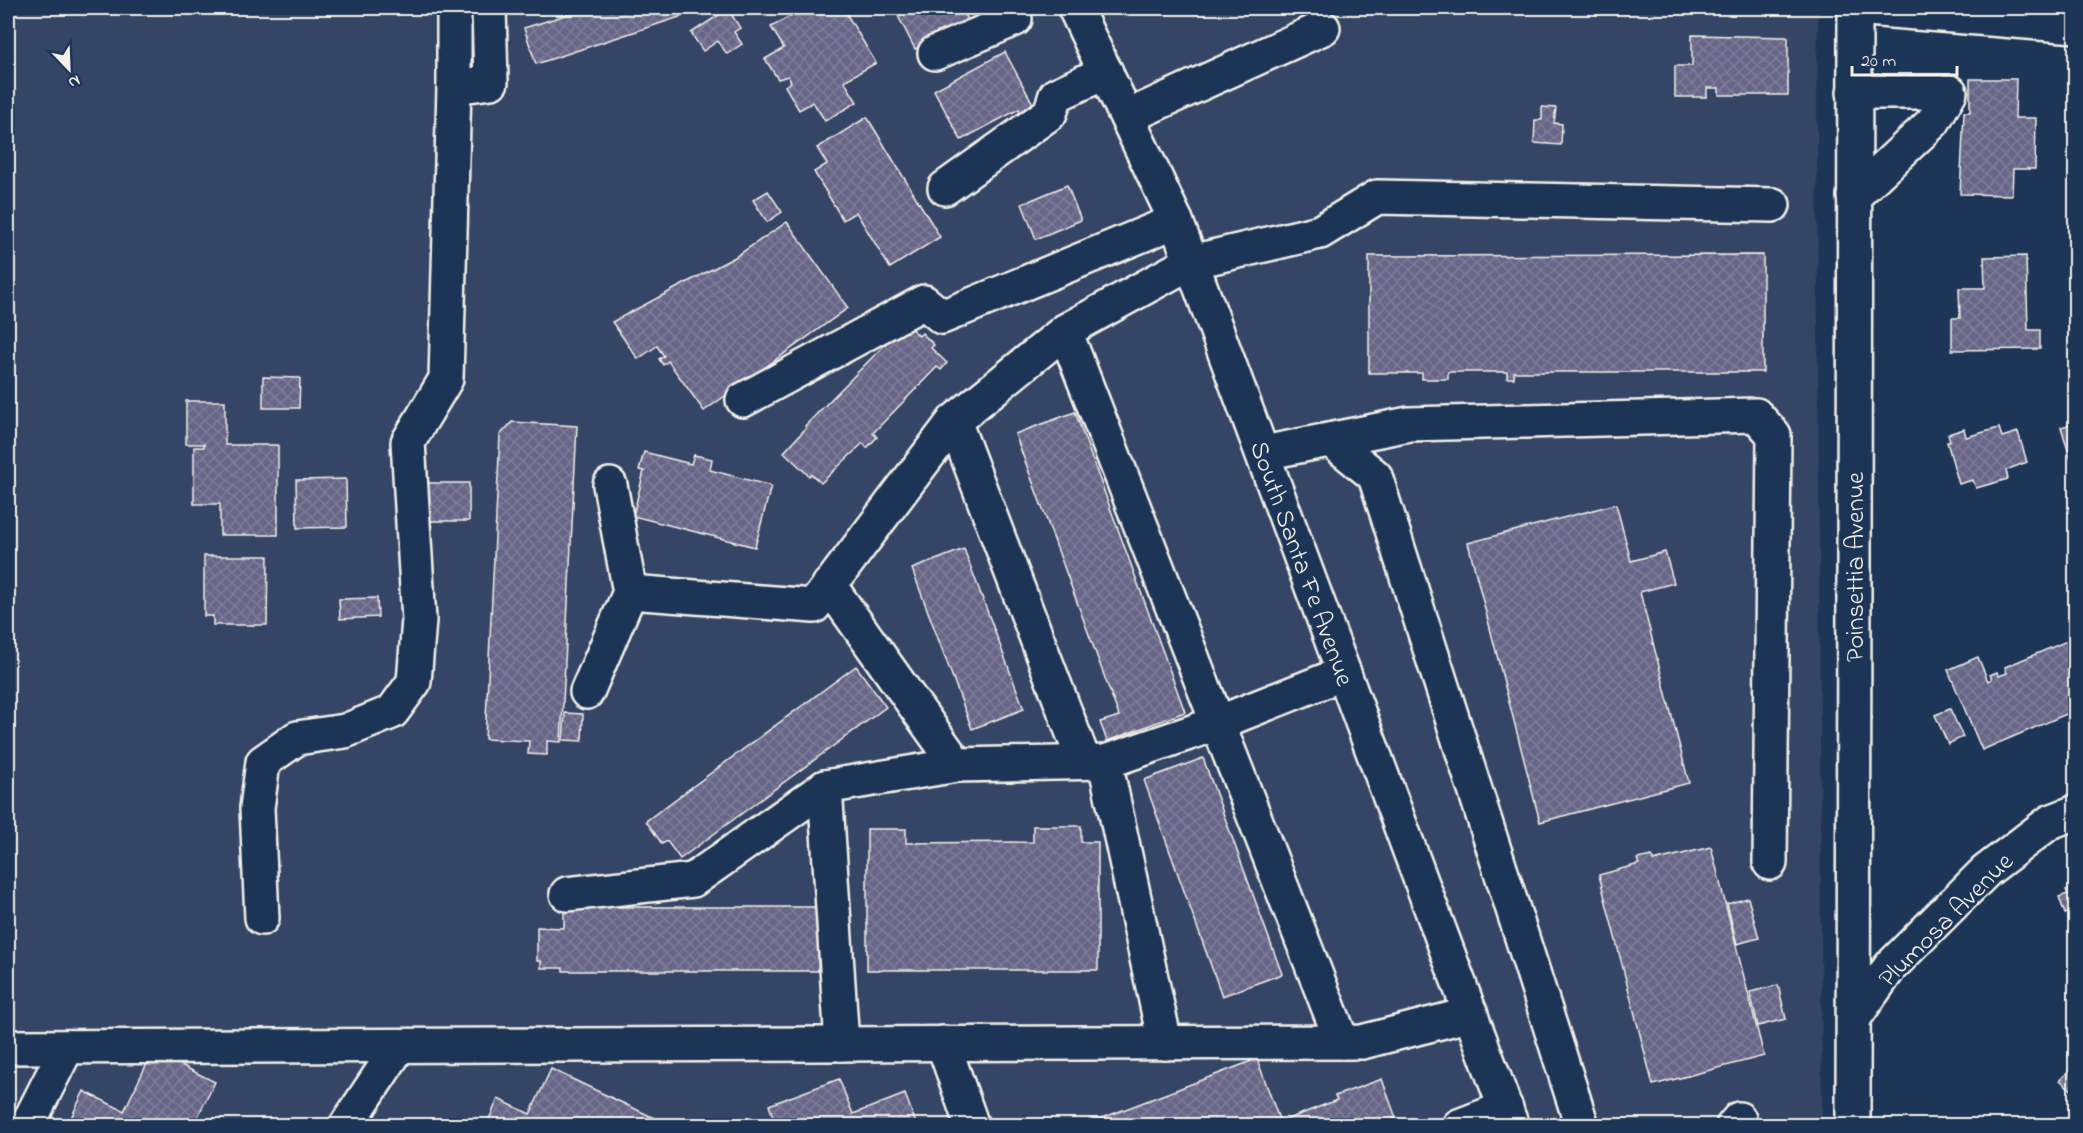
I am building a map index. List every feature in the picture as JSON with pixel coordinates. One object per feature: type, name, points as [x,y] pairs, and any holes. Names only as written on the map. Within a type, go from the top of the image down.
[{"type":"street","points":[[262,918],[257,808],[263,762],[297,738],[345,731],[392,712],[414,682],[419,620],[408,442],[446,379],[454,8]]},
{"type":"street","points":[[454,87],[491,82],[489,8]]},
{"type":"street","points":[[935,53],[1015,19],[1006,8]]},
{"type":"street","name":"South Santa Fe Avenue","points":[[1075,8],[1176,221],[1509,1117]]},
{"type":"street","points":[[1855,8],[2076,26]]},
{"type":"street","name":"Poinsettia Avenue","points":[[1853,1125],[1855,8]]},
{"type":"street","points":[[1127,117],[1323,28]]},
{"type":"street","points":[[945,188],[1050,113],[1056,95],[1106,72]]},
{"type":"street","points":[[1854,92],[1950,92],[1933,122],[1854,196]]},
{"type":"street","points":[[630,592],[814,606],[954,421],[1065,331],[1191,262],[1320,232],[1377,197],[1773,205]]},
{"type":"street","points":[[743,400],[924,303],[942,317],[1176,221]]},
{"type":"street","points":[[1065,331],[1342,1042]]},
{"type":"street","points":[[1263,453],[1408,424],[1756,415],[1774,435],[1770,863]]},
{"type":"street","points":[[954,421],[1095,762],[1165,1043]]},
{"type":"street","points":[[1330,440],[1375,476],[1582,1125]]},
{"type":"street","points":[[588,692],[630,592],[610,485]]},
{"type":"street","points":[[830,585],[957,765]]},
{"type":"street","points":[[567,894],[693,879],[825,788],[957,765],[1095,762],[1218,723],[1344,674]]},
{"type":"street","points":[[825,788],[842,1044]]},
{"type":"street","name":"Plumosa Avenue","points":[[1854,1018],[1890,967],[1986,871],[2050,822],[2076,812]]},
{"type":"street","points":[[8,1047],[1362,1042],[1471,1014]]},
{"type":"street","points":[[944,1044],[972,1125]]},
{"type":"street","points":[[346,1125],[399,1046]]},
{"type":"street","points":[[27,1125],[67,1047]]},
{"type":"street","points":[[1459,1125],[1509,1117]]},
{"type":"shaded area","points":[[8,8],[1818,8],[1822,1125],[8,1125]]},
{"type":"building","points":[[525,8],[544,8],[527,13]]},
{"type":"building","points":[[588,8],[707,8],[536,64],[524,28]]},
{"type":"building","points":[[787,8],[843,8],[876,63],[844,81],[857,102],[825,121],[813,102],[799,110],[785,86],[791,82],[788,76],[778,79],[765,59],[784,48],[771,27],[792,15]]},
{"type":"building","points":[[894,8],[962,8],[972,28],[944,34],[915,49]]},
{"type":"building","points":[[728,9],[740,28],[734,32],[742,44],[727,54],[718,41],[703,51],[691,33]]},
{"type":"building","points":[[1692,35],[1788,37],[1788,95],[1719,95],[1719,88],[1707,88],[1707,97],[1675,97],[1675,66],[1692,66]]},
{"type":"building","points":[[1005,52],[1034,106],[1021,113],[1019,109],[961,140],[934,90]]},
{"type":"building","points":[[1970,79],[2016,79],[2015,118],[2036,118],[2035,169],[2013,169],[2012,195],[1960,194],[1964,112],[1970,112]]},
{"type":"building","points":[[1542,107],[1556,108],[1554,123],[1562,124],[1561,145],[1534,143],[1535,120],[1542,120]]},
{"type":"building","points":[[867,117],[940,237],[890,268],[856,212],[843,220],[814,172],[827,164],[817,148]]},
{"type":"building","points":[[1067,185],[1081,220],[1036,239],[1022,204]]},
{"type":"building","points":[[768,191],[782,212],[767,222],[753,200]]},
{"type":"building","points":[[787,222],[848,308],[704,411],[668,361],[663,365],[659,359],[664,356],[657,346],[638,359],[612,322],[735,257]]},
{"type":"building","points":[[1763,255],[1763,372],[1514,372],[1514,378],[1507,378],[1507,372],[1448,372],[1448,379],[1422,379],[1422,373],[1369,373],[1369,256]]},
{"type":"building","points":[[2026,256],[2028,330],[2040,330],[2040,349],[1952,350],[1952,318],[1960,318],[1959,288],[1985,288],[1984,257]]},
{"type":"building","points":[[906,323],[919,336],[922,333],[934,345],[931,348],[947,363],[941,370],[937,367],[873,433],[877,437],[867,448],[863,443],[821,483],[811,474],[809,476],[784,452],[806,428],[805,426]]},
{"type":"building","points":[[263,377],[300,378],[299,408],[263,408]]},
{"type":"building","points":[[186,401],[225,401],[225,445],[278,445],[278,535],[220,535],[220,504],[194,504],[194,447],[204,447],[204,444],[186,444]]},
{"type":"building","points":[[1075,412],[1185,712],[1107,741],[1100,722],[1119,716],[1015,434]]},
{"type":"building","points":[[512,422],[577,426],[561,742],[547,741],[547,755],[528,754],[529,741],[485,739],[500,435]]},
{"type":"building","points":[[2076,423],[2076,462],[2072,463],[2061,427]]},
{"type":"building","points":[[1999,428],[2002,437],[2018,432],[2027,462],[2006,470],[2008,479],[1976,488],[1973,480],[1959,484],[1947,442],[1950,442],[1948,434],[1964,429],[1966,437]]},
{"type":"building","points":[[644,452],[691,464],[694,455],[712,459],[710,470],[771,486],[755,547],[633,516],[644,471],[639,470]]},
{"type":"building","points":[[346,479],[347,527],[297,528],[296,480]]},
{"type":"building","points":[[428,483],[469,483],[469,521],[428,521]]},
{"type":"building","points":[[1616,504],[1631,561],[1665,552],[1674,583],[1640,592],[1689,783],[1540,822],[1468,543]]},
{"type":"building","points":[[964,549],[1024,709],[972,729],[912,569]]},
{"type":"building","points":[[204,556],[268,556],[267,625],[213,625],[213,616],[204,616]]},
{"type":"building","points":[[377,598],[378,617],[340,619],[339,599]]},
{"type":"building","points":[[2074,638],[2076,710],[1982,750],[1948,670],[1978,657],[1988,681],[1992,679],[1990,675],[1997,672],[1999,676],[2007,673],[2005,667]]},
{"type":"building","points":[[856,666],[886,707],[680,859],[667,841],[662,844],[646,821]]},
{"type":"building","points":[[1950,709],[1963,737],[1948,744],[1935,715]]},
{"type":"building","points":[[565,713],[583,714],[582,741],[563,740]]},
{"type":"building","points":[[1203,758],[1282,974],[1222,996],[1144,780]]},
{"type":"building","points":[[1033,826],[1081,826],[1081,842],[1098,842],[1098,970],[867,970],[867,829],[906,829],[906,843],[1033,842]]},
{"type":"building","points":[[1711,847],[1764,1056],[1653,1085],[1599,875],[1639,864],[1637,859],[1652,856],[1653,861]]},
{"type":"building","points":[[2076,887],[2076,910],[2065,914],[2059,897],[2068,894],[2066,890]]},
{"type":"building","points":[[1748,898],[1759,938],[1737,944],[1727,904]]},
{"type":"building","points":[[564,907],[824,907],[819,936],[818,971],[563,971],[563,968],[541,968],[541,961],[537,961],[537,927],[564,928]]},
{"type":"building","points":[[1778,985],[1786,1019],[1758,1026],[1750,992]]},
{"type":"building","points":[[153,1051],[215,1082],[193,1126],[67,1126],[84,1091],[124,1111]]},
{"type":"building","points":[[1257,1059],[1279,1119],[1262,1126],[1081,1126]]},
{"type":"building","points":[[2076,1064],[2076,1094],[2060,1080]]},
{"type":"building","points":[[551,1069],[671,1126],[486,1126],[498,1099],[530,1114]]},
{"type":"building","points":[[839,1079],[853,1114],[905,1094],[917,1126],[776,1126],[769,1105]]},
{"type":"building","points":[[1382,1079],[1396,1118],[1376,1126],[1369,1124],[1365,1126],[1270,1126],[1337,1100],[1335,1096]]}]
